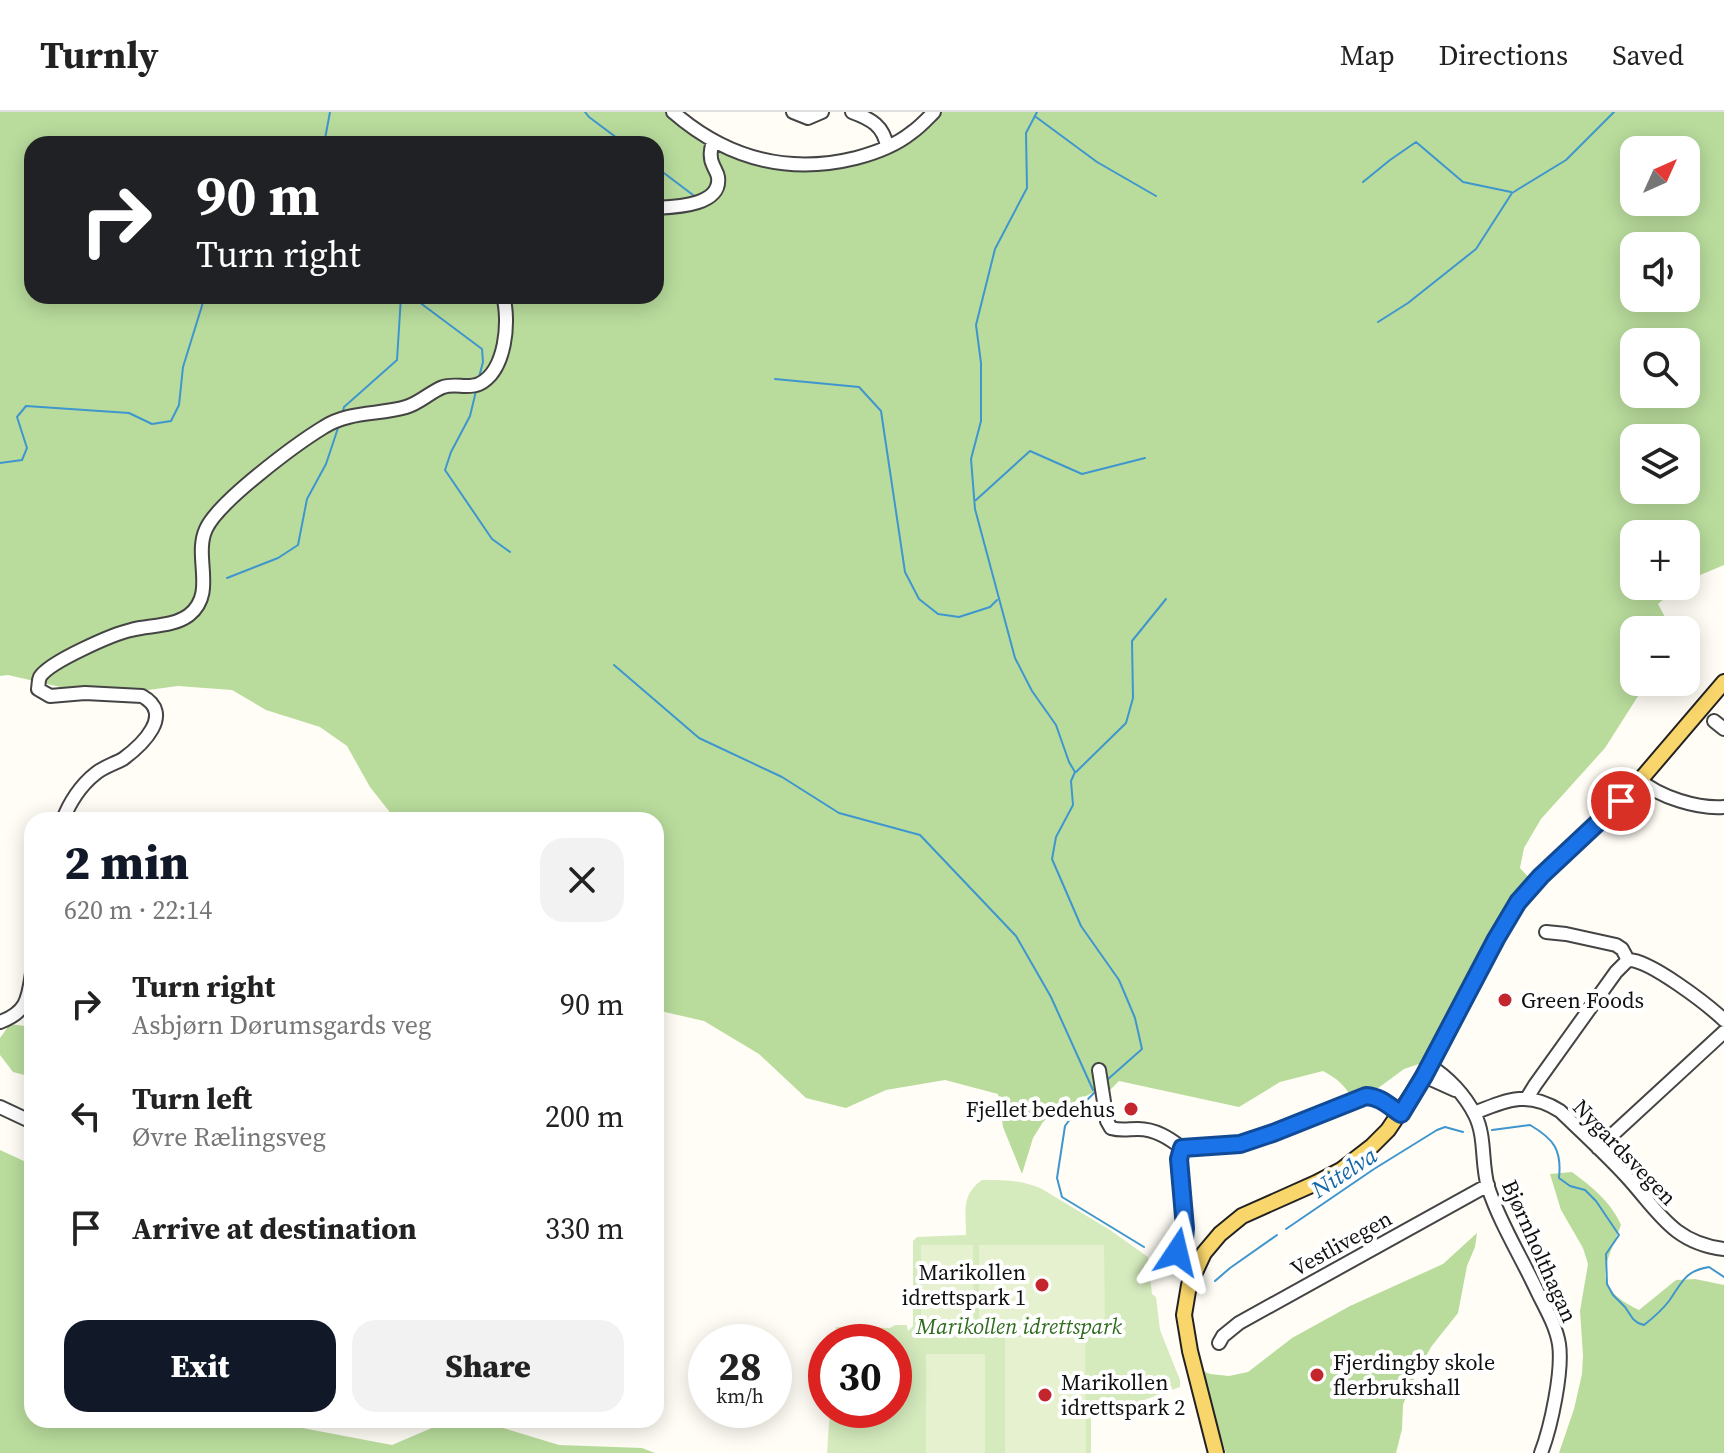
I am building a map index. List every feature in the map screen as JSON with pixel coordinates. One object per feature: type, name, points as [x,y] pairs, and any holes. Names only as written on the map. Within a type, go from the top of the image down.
[{"type":"main road","points":[[1216,1453],[1184,1315],[1187,1294],[1200,1261],[1214,1239],[1249,1212],[1341,1170],[1372,1146],[1401,1114],[1427,1071],[1518,902],[1541,876],[1613,809],[1724,682]]},
{"type":"street","points":[[673,112],[713,140],[752,156],[780,164],[818,165],[867,155],[887,147],[909,135],[934,112]]},
{"type":"street","points":[[793,112],[808,118],[822,112]]},
{"type":"street","points":[[852,112],[881,129],[887,147]]},
{"type":"street","points":[[664,207],[696,203],[712,193],[718,182],[710,155],[713,140]]},
{"type":"street","points":[[66,812],[97,772],[121,760],[141,744],[154,726],[157,715],[151,701],[142,696],[85,693],[50,696],[38,689],[43,674],[71,655],[119,633],[175,622],[193,611],[201,598],[204,584],[201,545],[210,522],[258,476],[324,427],[349,416],[407,407],[445,387],[477,385],[493,373],[506,327],[505,304]]},
{"type":"street","points":[[1640,780],[1662,795],[1703,806],[1724,807]]},
{"type":"street","points":[[1546,932],[1616,945],[1628,960]]},
{"type":"street","points":[[1427,1071],[1443,1074],[1474,1113],[1510,1100],[1527,1098],[1616,972],[1628,960]]},
{"type":"street","points":[[1628,960],[1657,970],[1724,1020]]},
{"type":"street","points":[[0,1022],[16,1015],[24,1006]]},
{"type":"street","points":[[1598,1148],[1724,1032]]},
{"type":"street","points":[[1101,1081],[1107,1121],[1111,1128],[1149,1130],[1182,1148],[1240,1144],[1366,1096],[1383,1101],[1401,1114]]},
{"type":"street","name":"Nygardsvegen","points":[[1527,1098],[1560,1111],[1627,1178],[1669,1226],[1698,1244],[1724,1249]]},
{"type":"street","points":[[0,1107],[24,1118]]},
{"type":"street","name":"Bjørnholthagan","points":[[1474,1113],[1482,1137],[1488,1185],[1500,1217],[1548,1313],[1559,1346],[1552,1415],[1541,1453]]},
{"type":"street","points":[[1173,1257],[1184,1239],[1185,1228],[1179,1159],[1182,1148]]},
{"type":"street","name":"Vestlivegen","points":[[1219,1343],[1239,1323],[1488,1185]]},
{"type":"green space","points":[[0,112],[677,112],[740,150],[815,164],[867,153],[926,112],[1724,112],[1724,565],[1700,575],[1700,520],[1620,520],[1620,600],[1663,600],[1658,604],[1664,616],[1620,616],[1620,696],[1638,696],[1605,748],[1541,819],[1524,848],[1520,868],[1536,885],[1519,904],[1443,1056],[1404,1069],[1362,1100],[1353,1101],[1341,1083],[1323,1071],[1280,1082],[1239,1107],[1119,1081],[1107,1093],[1094,1092],[1054,1112],[1043,1122],[1033,1138],[1022,1174],[1003,1127],[998,1094],[945,1080],[886,1090],[846,1108],[806,1098],[759,1054],[704,1021],[664,1012],[664,812],[390,812],[370,787],[347,746],[320,727],[266,710],[232,690],[178,686],[126,693],[69,689],[8,675],[0,676]]},
{"type":"green space","points":[[10,1024],[24,1026],[24,1075],[13,1072],[0,1055],[0,1038]]},
{"type":"green space","points":[[0,1150],[24,1161],[24,1428],[302,1428],[392,1445],[432,1428],[503,1428],[559,1445],[642,1448],[655,1453],[0,1453]]},
{"type":"green space","points":[[1572,1172],[1607,1202],[1621,1225],[1605,1274],[1613,1292],[1623,1301],[1639,1310],[1676,1280],[1695,1279],[1724,1285],[1724,1453],[1559,1453],[1582,1374],[1580,1311],[1588,1264],[1583,1248],[1561,1210],[1550,1174]]},
{"type":"green space","name":"Marikollen idrettspark","points":[[982,1180],[1006,1180],[1035,1186],[1110,1230],[1148,1257],[1160,1330],[1180,1387],[1136,1403],[1091,1403],[1091,1453],[827,1453],[829,1428],[912,1428],[913,1241],[917,1237],[966,1235],[968,1198]]},
{"type":"green space","points":[[1477,1233],[1458,1313],[1431,1347],[1403,1405],[1402,1429],[1396,1453],[1226,1453],[1198,1369],[1229,1376],[1248,1372],[1292,1338],[1350,1306],[1443,1264]]},
{"type":"green space","points":[[921,1245],[973,1245],[974,1324],[921,1324]]},
{"type":"green space","name":"Marikollen idrettspark 1","points":[[979,1245],[1104,1245],[1105,1325],[979,1326]]},
{"type":"green space","name":"Marikollen idrettspark 2","points":[[1005,1337],[1085,1337],[1086,1453],[1005,1453]]},
{"type":"green space","points":[[926,1354],[985,1354],[985,1453],[926,1453]]},
{"type":"waterway","points":[[326,136],[330,112]]},
{"type":"waterway","points":[[585,112],[614,136]]},
{"type":"waterway","points":[[1037,112],[1026,133],[1027,188],[995,249],[976,325],[981,363],[981,421],[971,459],[975,509],[1015,658],[1032,691],[1056,725],[1075,772],[1071,781],[1073,805],[1056,837],[1052,859],[1081,926],[1119,980],[1135,1018],[1142,1049],[1107,1080]]},
{"type":"waterway","points":[[1378,322],[1408,303],[1476,249],[1512,193],[1566,160],[1614,112]]},
{"type":"waterway","points":[[1036,117],[1097,162],[1156,196]]},
{"type":"waterway","points":[[1363,182],[1416,142],[1463,182],[1511,192]]},
{"type":"waterway","points":[[664,173],[697,198]]},
{"type":"waterway","points":[[0,463],[22,460],[27,448],[17,417],[26,406],[129,413],[152,424],[171,421],[179,405],[183,367],[203,304]]},
{"type":"waterway","points":[[342,415],[344,407],[397,360],[400,304]]},
{"type":"waterway","points":[[422,304],[482,349],[479,377]]},
{"type":"waterway","points":[[775,379],[859,387],[881,411],[905,572],[919,599],[938,614],[959,617],[990,607],[997,600]]},
{"type":"waterway","points":[[476,391],[470,416],[445,470],[492,539],[510,552]]},
{"type":"waterway","points":[[227,578],[278,558],[298,545],[307,499],[326,464],[339,425]]},
{"type":"waterway","points":[[976,500],[1030,451],[1082,474],[1145,458]]},
{"type":"waterway","points":[[1076,772],[1126,723],[1133,698],[1132,641],[1166,599]]},
{"type":"waterway","points":[[614,665],[699,738],[782,777],[839,813],[920,835],[1016,936],[1051,997],[1093,1090]]},
{"type":"waterway","points":[[1097,1090],[1065,1126],[1057,1178],[1062,1197],[1144,1247]]},
{"type":"waterway","name":"Nitelva","points":[[1492,1130],[1530,1125],[1555,1146],[1559,1178],[1570,1186],[1585,1190],[1619,1235],[1606,1254],[1607,1284],[1638,1323],[1644,1325],[1657,1314],[1694,1271],[1709,1267],[1724,1277]]},
{"type":"waterway","name":"Nitelva","points":[[1286,1229],[1437,1130],[1445,1127],[1463,1132]]},
{"type":"waterway","name":"Nitelva","points":[[1215,1281],[1277,1235]]},
{"type":"place","name":"Green Foods","points":[[1505,1000]]},
{"type":"place","name":"Fjellet bedehus","points":[[1131,1109]]},
{"type":"place","name":"Marikollen idrettspark 1","points":[[1042,1285]]},
{"type":"place","name":"Fjerdingby skole flerbrukshall","points":[[1317,1375]]},
{"type":"place","name":"Marikollen idrettspark 2","points":[[1045,1395]]},
{"type":"route","points":[[1177,1252],[1184,1239],[1185,1228],[1179,1159],[1182,1148],[1240,1144],[1366,1096],[1383,1101],[1401,1114],[1518,902],[1541,876],[1621,801]]}]
